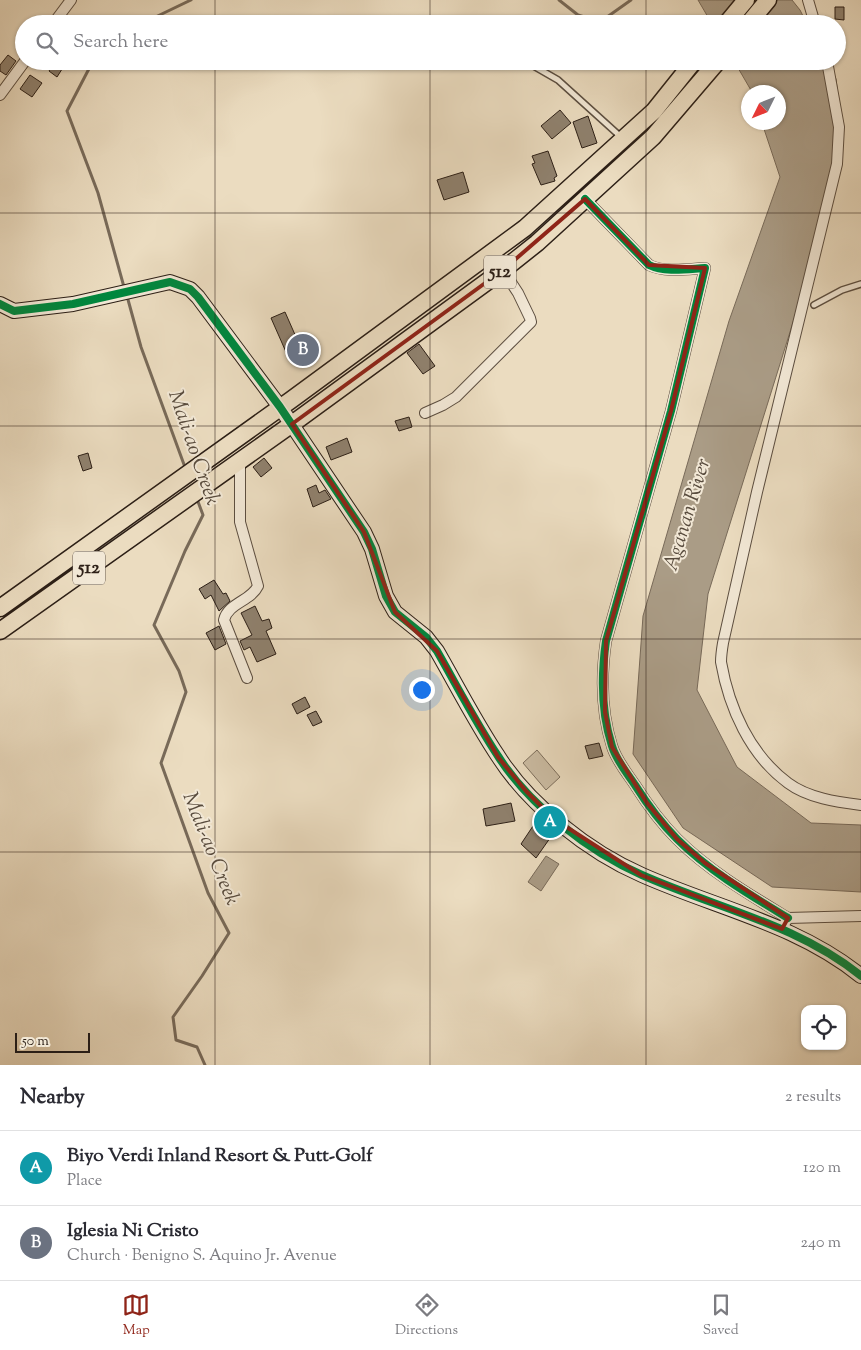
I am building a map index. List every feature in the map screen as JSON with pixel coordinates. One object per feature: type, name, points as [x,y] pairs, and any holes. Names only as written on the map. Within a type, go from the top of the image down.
[{"type":"main road","points":[[734,15],[746,0]]},
{"type":"main road","points":[[756,15],[768,0]]},
{"type":"main road","name":"512","points":[[0,608],[525,228],[654,110],[686,70]]},
{"type":"main road","name":"512","points":[[0,631],[292,424],[503,270],[537,243],[653,137],[710,70]]},
{"type":"street","points":[[60,15],[71,0]]},
{"type":"street","points":[[808,0],[813,15]]},
{"type":"street","points":[[0,95],[18,70]]},
{"type":"street","points":[[829,70],[839,127],[837,164],[757,492],[723,643],[721,661],[730,696],[738,717],[751,744],[769,765],[789,784],[811,794],[861,805]]},
{"type":"street","points":[[585,199],[649,265],[664,269],[705,268],[671,411],[606,641],[602,680],[605,712],[612,747],[621,765],[647,803],[676,839],[705,864],[861,976]]},
{"type":"street","points":[[424,413],[456,397],[531,322],[518,292],[503,270]]},
{"type":"street","points":[[0,304],[14,311],[96,300],[170,282],[190,289],[198,297],[280,407],[364,532],[372,549],[386,596],[395,612],[426,638],[438,651],[498,757],[526,792],[554,819],[607,856],[641,875],[785,923],[861,916]]},
{"type":"street","points":[[240,461],[240,522],[258,586],[253,594],[226,614],[224,620],[247,678]]},
{"type":"lane","points":[[541,70],[558,80],[623,139]]},
{"type":"lane","points":[[814,305],[842,290],[861,284]]},
{"type":"highlighted area","points":[[585,199],[649,265],[705,268],[671,411],[606,641],[605,712],[612,747],[647,803],[677,839],[705,863],[788,918],[782,929],[641,875],[554,819],[526,791],[498,757],[437,651],[395,612],[364,532],[292,424],[503,270]]},
{"type":"shaded area","points":[[537,750],[560,777],[546,790],[523,763]]},
{"type":"water","points":[[698,0],[792,0],[802,15],[707,15]]},
{"type":"water","name":"Aganan River","points":[[739,70],[832,70],[836,79],[842,131],[795,316],[708,594],[697,690],[737,767],[811,823],[861,825],[861,892],[772,887],[683,828],[633,754],[643,616],[729,321],[780,177],[764,130],[786,130],[786,85],[748,85]]},
{"type":"water","points":[[546,856],[559,864],[541,891],[528,882]]},
{"type":"building","points":[[835,7],[844,7],[844,15],[835,15]]},
{"type":"building","points":[[8,55],[15,60],[6,75],[0,71],[0,65]]},
{"type":"building","points":[[50,70],[61,70],[57,77]]},
{"type":"building","points":[[30,75],[42,83],[32,97],[20,89]]},
{"type":"building","points":[[560,110],[571,123],[552,139],[541,126]]},
{"type":"building","points":[[588,116],[597,143],[582,148],[573,122]]},
{"type":"building","points":[[548,151],[557,176],[554,178],[555,181],[541,185],[532,164],[535,163],[532,156]]},
{"type":"building","points":[[463,172],[469,192],[444,200],[437,180]]},
{"type":"building","points":[[285,312],[300,346],[286,352],[271,318]]},
{"type":"building","points":[[419,344],[435,366],[423,374],[407,353]]},
{"type":"building","points":[[409,417],[412,427],[399,431],[395,421]]},
{"type":"building","points":[[347,438],[352,452],[331,460],[326,447]]},
{"type":"building","points":[[88,453],[92,468],[83,471],[78,456]]},
{"type":"building","points":[[264,458],[272,468],[261,477],[253,467]]},
{"type":"building","points":[[316,485],[319,493],[325,490],[331,499],[313,507],[307,489]]},
{"type":"building","points":[[214,580],[223,594],[226,593],[230,601],[219,611],[211,595],[205,599],[199,589]]},
{"type":"building","points":[[255,606],[262,621],[269,619],[272,628],[266,631],[276,654],[257,662],[250,647],[244,650],[240,641],[252,635],[241,613]]},
{"type":"building","points":[[219,626],[226,644],[215,650],[206,633]]},
{"type":"building","points":[[305,697],[310,707],[297,714],[292,704]]},
{"type":"building","points":[[316,711],[322,722],[313,726],[307,715]]},
{"type":"building","points":[[599,743],[603,756],[589,759],[585,746]]},
{"type":"building","points":[[511,803],[515,821],[486,826],[483,809]]},
{"type":"building","points":[[539,817],[555,831],[536,858],[521,844]]},
{"type":"waterway","name":"Mali-ao Creek","points":[[160,15],[191,0]]},
{"type":"waterway","name":"Mali-ao Creek","points":[[559,0],[578,15]]},
{"type":"waterway","name":"Mali-ao Creek","points":[[610,15],[631,0]]},
{"type":"waterway","name":"Mali-ao Creek","points":[[88,70],[67,111],[98,193],[124,287]]},
{"type":"waterway","name":"Mali-ao Creek","points":[[127,296],[141,347],[186,470]]},
{"type":"waterway","name":"Mali-ao Creek","points":[[197,499],[203,515],[185,551],[154,625],[179,671],[186,692],[161,763],[208,893],[229,933],[173,1017],[176,1040],[197,1047],[205,1065]]},
{"type":"cycle path","points":[[585,199],[649,265],[669,270],[705,268],[671,411],[606,641],[603,667],[603,694],[608,733],[619,761],[644,799],[677,839],[716,872],[788,918]]},
{"type":"cycle path","points":[[0,304],[14,311],[73,304],[170,282],[190,289],[198,297],[280,407],[364,532],[372,549],[386,596],[395,612],[426,637],[437,651],[474,718],[498,756],[526,792],[543,809],[581,840],[622,865],[670,887],[783,930],[836,958],[861,976]]},
{"type":"place","name":"Iglesia Ni Cristo","points":[[303,350]]},
{"type":"place","name":"Biyo Verdi Inland Resort & Putt-Golf","points":[[550,822]]}]
